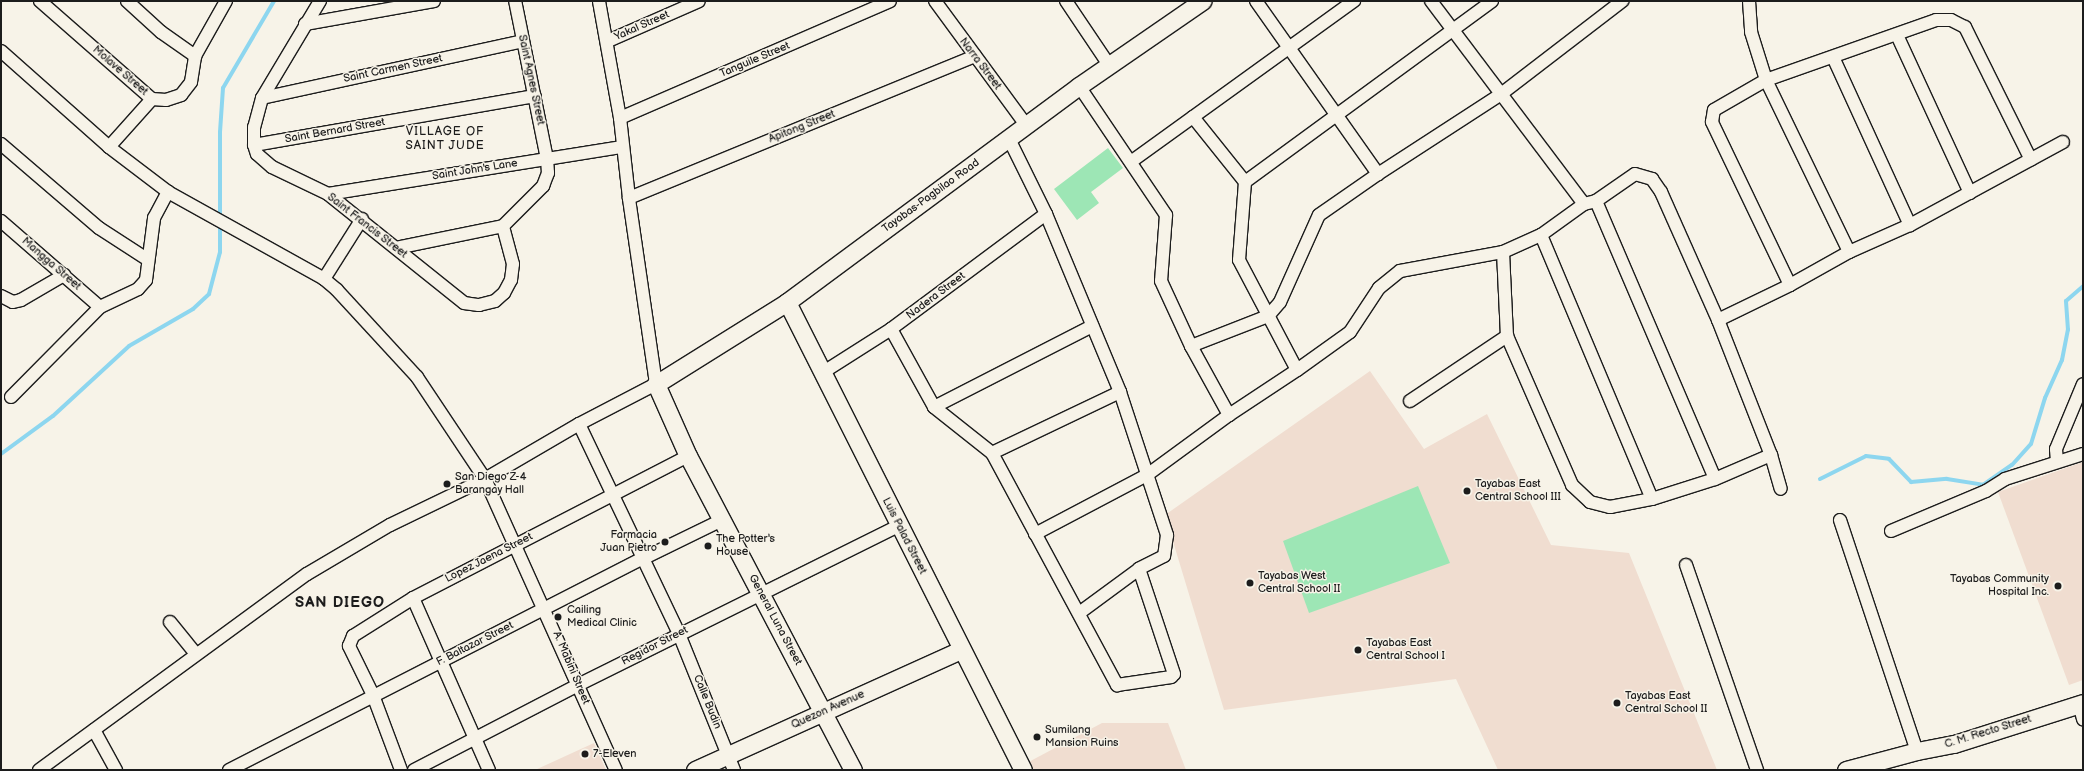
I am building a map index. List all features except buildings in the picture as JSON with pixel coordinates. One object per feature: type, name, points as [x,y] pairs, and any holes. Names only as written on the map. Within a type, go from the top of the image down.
[{"type":"main road","name":"Tayabas-Pagbilao Road","points":[[656,384],[786,302],[1079,86],[1202,1]]},
{"type":"main road","name":"Luis Palad Street","points":[[786,302],[898,526],[1023,770]]},
{"type":"main road","name":"General Luna Street","points":[[656,384],[688,456],[824,712],[851,769]]},
{"type":"main road","name":"Quezon Avenue","points":[[695,770],[731,763],[824,712],[961,650]]},
{"type":"main road","name":"C. M. Recto Street","points":[[1846,770],[1917,751],[1954,744],[2082,709]]},
{"type":"street","name":"Molave Street","points":[[40,1],[152,99],[166,100],[181,95],[191,82],[195,56],[226,1]]},
{"type":"street","points":[[127,1],[161,32],[195,56]]},
{"type":"street","points":[[254,144],[254,127],[262,98],[320,1]]},
{"type":"street","points":[[305,24],[434,1]]},
{"type":"street","name":"Saint Agnes Street","points":[[503,226],[543,186],[548,173],[547,159],[535,96],[515,1]]},
{"type":"street","points":[[39,770],[307,574],[390,525],[485,479],[579,424],[656,384],[628,198],[620,118],[608,41],[599,1]]},
{"type":"street","name":"Yakal Street","points":[[608,41],[699,1]]},
{"type":"street","name":"Tanguile Street","points":[[620,118],[890,1]]},
{"type":"street","name":"Narra Street","points":[[936,1],[1026,125]]},
{"type":"street","points":[[1066,1],[1110,65]]},
{"type":"street","points":[[1256,1],[1378,174]]},
{"type":"street","points":[[1132,161],[1354,1]]},
{"type":"street","points":[[1431,1],[1584,204]]},
{"type":"street","points":[[1245,182],[1492,1]]},
{"type":"street","points":[[1191,346],[1268,316],[1280,302],[1320,215],[1378,174],[1501,94],[1622,1]]},
{"type":"street","points":[[1749,1],[1751,32],[1766,80],[1849,252]]},
{"type":"street","points":[[1790,285],[1712,122],[1714,110],[1766,80],[1936,20],[1951,20],[1965,27],[2031,160]]},
{"type":"street","points":[[1896,35],[1970,193]]},
{"type":"street","name":"Saint Carmen Street","points":[[262,98],[523,41]]},
{"type":"street","name":"A. Mabini Street","points":[[1,51],[109,147],[168,192],[324,279],[337,290],[418,377],[485,479],[516,544],[616,770]]},
{"type":"street","name":"Apitong Street","points":[[628,198],[975,56]]},
{"type":"street","points":[[1833,57],[1910,225]]},
{"type":"street","points":[[1079,86],[1132,161],[1166,215],[1161,281],[1191,346],[1229,415]]},
{"type":"street","name":"Saint Bernard Street","points":[[254,144],[535,96]]},
{"type":"street","points":[[109,147],[152,99]]},
{"type":"street","points":[[1193,117],[1245,182],[1239,260],[1297,370]]},
{"type":"street","points":[[1009,139],[1046,214],[1120,392],[1167,535],[1164,556],[1139,569],[1080,613]]},
{"type":"street","points":[[1718,320],[1790,285],[1849,252],[1910,225],[2063,142]]},
{"type":"street","points":[[1,144],[99,228],[147,259]]},
{"type":"street","name":"Saint Francis Street","points":[[254,144],[264,161],[328,194],[362,219],[453,296],[464,303],[479,305],[495,301],[504,294],[511,280],[514,264],[503,226]]},
{"type":"street","name":"Saint John's Lane","points":[[328,194],[622,147]]},
{"type":"street","points":[[1035,534],[1147,476],[1229,415],[1297,370],[1350,332],[1380,288],[1400,271],[1503,252],[1540,235],[1584,204],[1596,200],[1635,174],[1652,179],[1661,192],[1718,320],[1771,455],[1781,490]]},
{"type":"street","points":[[11,397],[100,307],[138,289],[146,280],[147,259],[154,218],[168,192]]},
{"type":"street","points":[[1596,200],[1715,479]]},
{"type":"street","name":"Nadera Street","points":[[822,373],[891,329],[1046,214]]},
{"type":"street","points":[[324,279],[362,219]]},
{"type":"street","name":"Mangga Street","points":[[1,221],[100,307]]},
{"type":"street","points":[[396,248],[503,226]]},
{"type":"street","points":[[1540,235],[1652,499]]},
{"type":"street","points":[[1503,252],[1507,336],[1572,485],[1590,502],[1610,507],[1652,499],[1715,479],[1771,455]]},
{"type":"street","points":[[1,296],[12,302],[21,300],[64,275]]},
{"type":"street","points":[[934,407],[1092,326]]},
{"type":"street","points":[[891,329],[934,407],[992,453],[1035,534],[1080,613],[1117,685],[1171,677],[1175,669],[1139,569]]},
{"type":"street","points":[[1410,400],[1507,336]]},
{"type":"street","points":[[2057,461],[2056,449],[2083,384]]},
{"type":"street","points":[[992,453],[1120,392]]},
{"type":"street","name":"Calle Budin","points":[[579,424],[679,634],[731,763]]},
{"type":"street","points":[[1891,531],[1986,491],[2005,479],[2057,461],[2083,454]]},
{"type":"street","name":"Lopez Jaena Street","points":[[401,770],[373,695],[349,646],[350,639],[413,598],[688,456]]},
{"type":"street","name":"F. Baltazar Street","points":[[229,770],[247,766],[373,695],[722,520]]},
{"type":"street","points":[[1840,520],[1917,751]]},
{"type":"street","name":"Regidor Street","points":[[414,770],[578,684],[898,526]]},
{"type":"street","points":[[1686,565],[1757,770]]},
{"type":"street","points":[[413,598],[489,770]]},
{"type":"street","points":[[170,622],[196,654]]},
{"type":"street","points":[[94,730],[116,770]]},
{"type":"shaded area","points":[[1370,371],[1424,449],[1487,414],[1551,545],[1629,553],[1717,770],[1498,770],[1456,679],[1224,710],[1165,515]]},
{"type":"shaded area","name":"Tayabas Community Hospital Inc.","points":[[2083,462],[2083,680],[2069,685],[1998,492]]},
{"type":"shaded area","points":[[1102,723],[1168,723],[1186,770],[1023,770],[1021,766]]},
{"type":"shaded area","name":"7-Eleven","points":[[594,743],[606,770],[535,770]]},
{"type":"green space","points":[[1108,148],[1123,168],[1091,192],[1099,203],[1077,220],[1054,189]]},
{"type":"green space","points":[[1418,486],[1450,563],[1309,613],[1283,541]]},
{"type":"waterway","points":[[1,454],[53,416],[129,346],[193,309],[209,294],[220,252],[220,132],[223,88],[274,1]]},
{"type":"waterway","points":[[1820,479],[1866,456],[1889,459],[1911,482],[1947,479],[1983,485],[2012,465],[2031,444],[2045,398],[2062,360],[2068,330],[2066,301],[2083,286]]},
{"type":"place","name":"San Diego Z-4 Barangay Hall","points":[[447,484]]},
{"type":"place","name":"Tayabas East Central School III","points":[[1467,491]]},
{"type":"place","name":"Farmacia Juan Pietro","points":[[665,542]]},
{"type":"place","name":"The Potter's House","points":[[708,546]]},
{"type":"place","name":"Tayabas West Central School II","points":[[1250,583]]},
{"type":"place","name":"Tayabas Community Hospital Inc.","points":[[2058,586]]},
{"type":"place","name":"Cailing Medical Clinic","points":[[558,617]]},
{"type":"place","name":"Tayabas East Central School I","points":[[1358,650]]},
{"type":"place","name":"Tayabas East Central School II","points":[[1617,703]]},
{"type":"place","name":"Sumilang Mansion Ruins","points":[[1037,737]]},
{"type":"place","name":"7-Eleven","points":[[585,754]]},
{"type":"district","name":"VILLAGE OF SAINT JUDE","points":[[445,139]]},
{"type":"district","name":"SAN DIEGO","points":[[340,603]]}]
